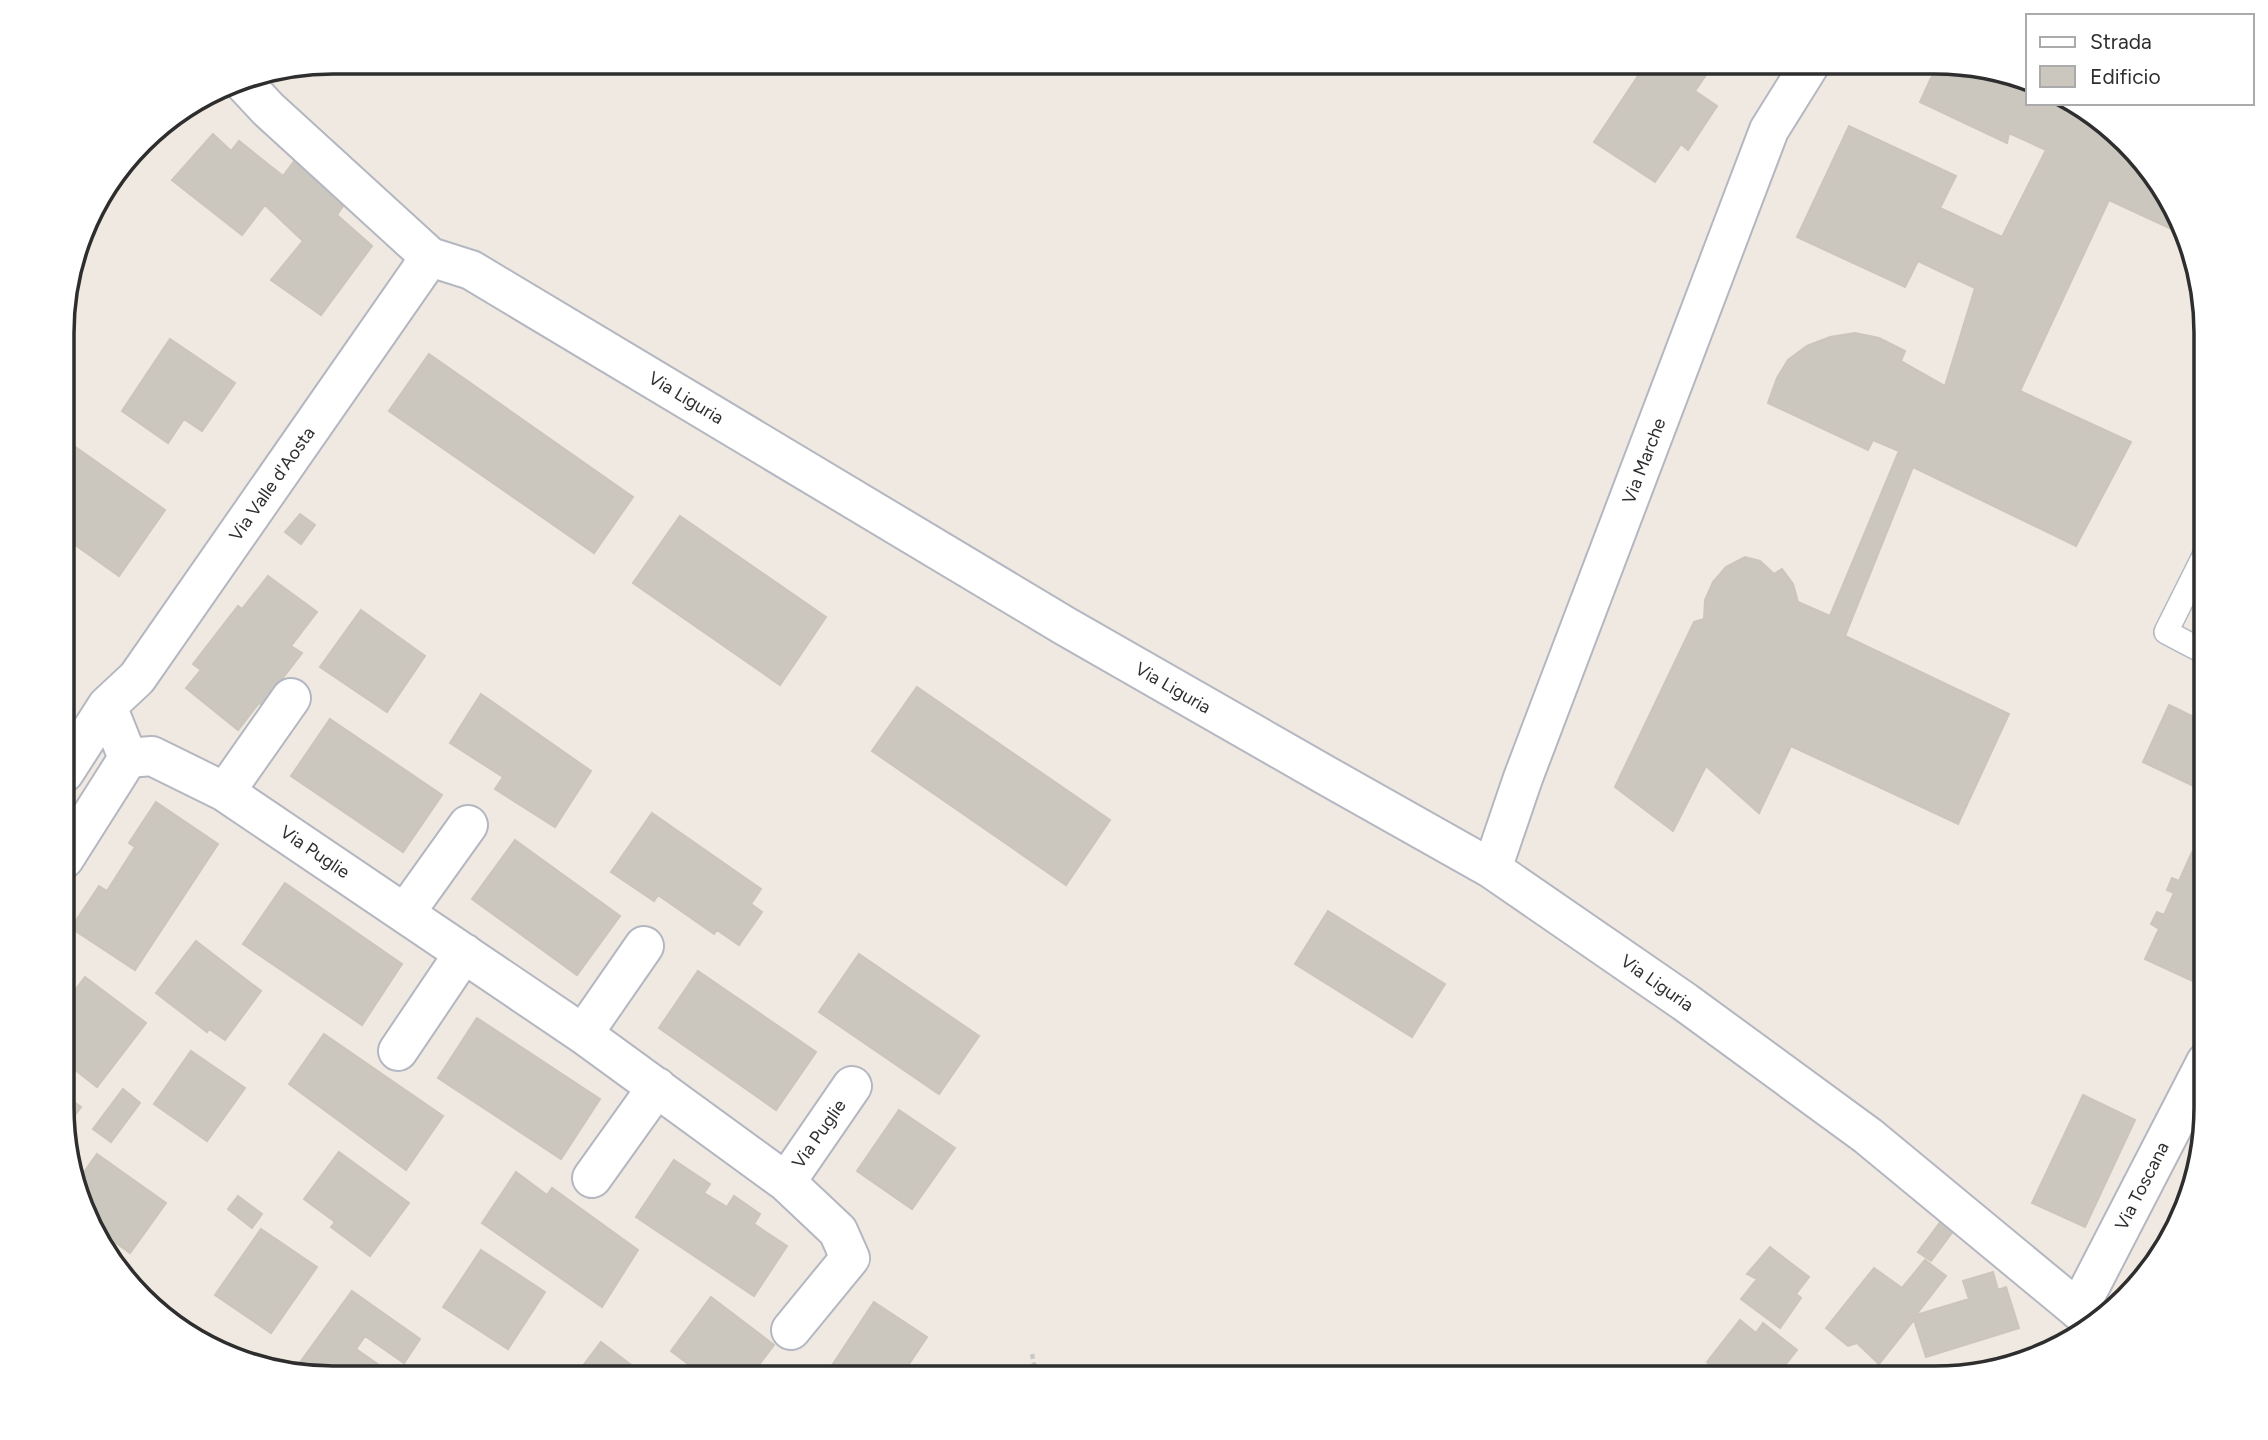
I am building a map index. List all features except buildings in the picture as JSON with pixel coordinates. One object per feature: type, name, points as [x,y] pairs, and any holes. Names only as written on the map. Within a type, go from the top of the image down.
[{"type":"street","name":"Via Marche","points":[[1492,869],[1769,130],[1804,74]]},
{"type":"street","name":"Via Liguria","points":[[248,87],[430,257],[471,270],[1065,626],[1492,869],[1685,1002],[1868,1136],[2086,1316]]},
{"type":"street","name":"Via Valle d'Aosta","points":[[74,757],[107,706],[136,678],[430,257]]},
{"type":"street","points":[[225,792],[291,698]]},
{"type":"street","points":[[74,843],[128,758],[107,706]]},
{"type":"street","name":"Via Puglie","points":[[128,758],[152,756],[225,792],[583,1034],[786,1181],[838,1231],[850,1258],[791,1330]]},
{"type":"street","points":[[405,913],[468,825]]},
{"type":"street","points":[[583,1034],[644,946]]},
{"type":"street","points":[[398,1051],[464,953]]},
{"type":"street","name":"Via Puglie","points":[[786,1181],[852,1086]]},
{"type":"street","points":[[592,1178],[657,1087]]},
{"type":"street","name":"Via Toscana","points":[[2086,1316],[2194,1087]]},
{"type":"lane","points":[[2194,576],[2166,632],[2194,647]]},
{"type":"path","points":[[1032,1354],[1034,1366]]}]
